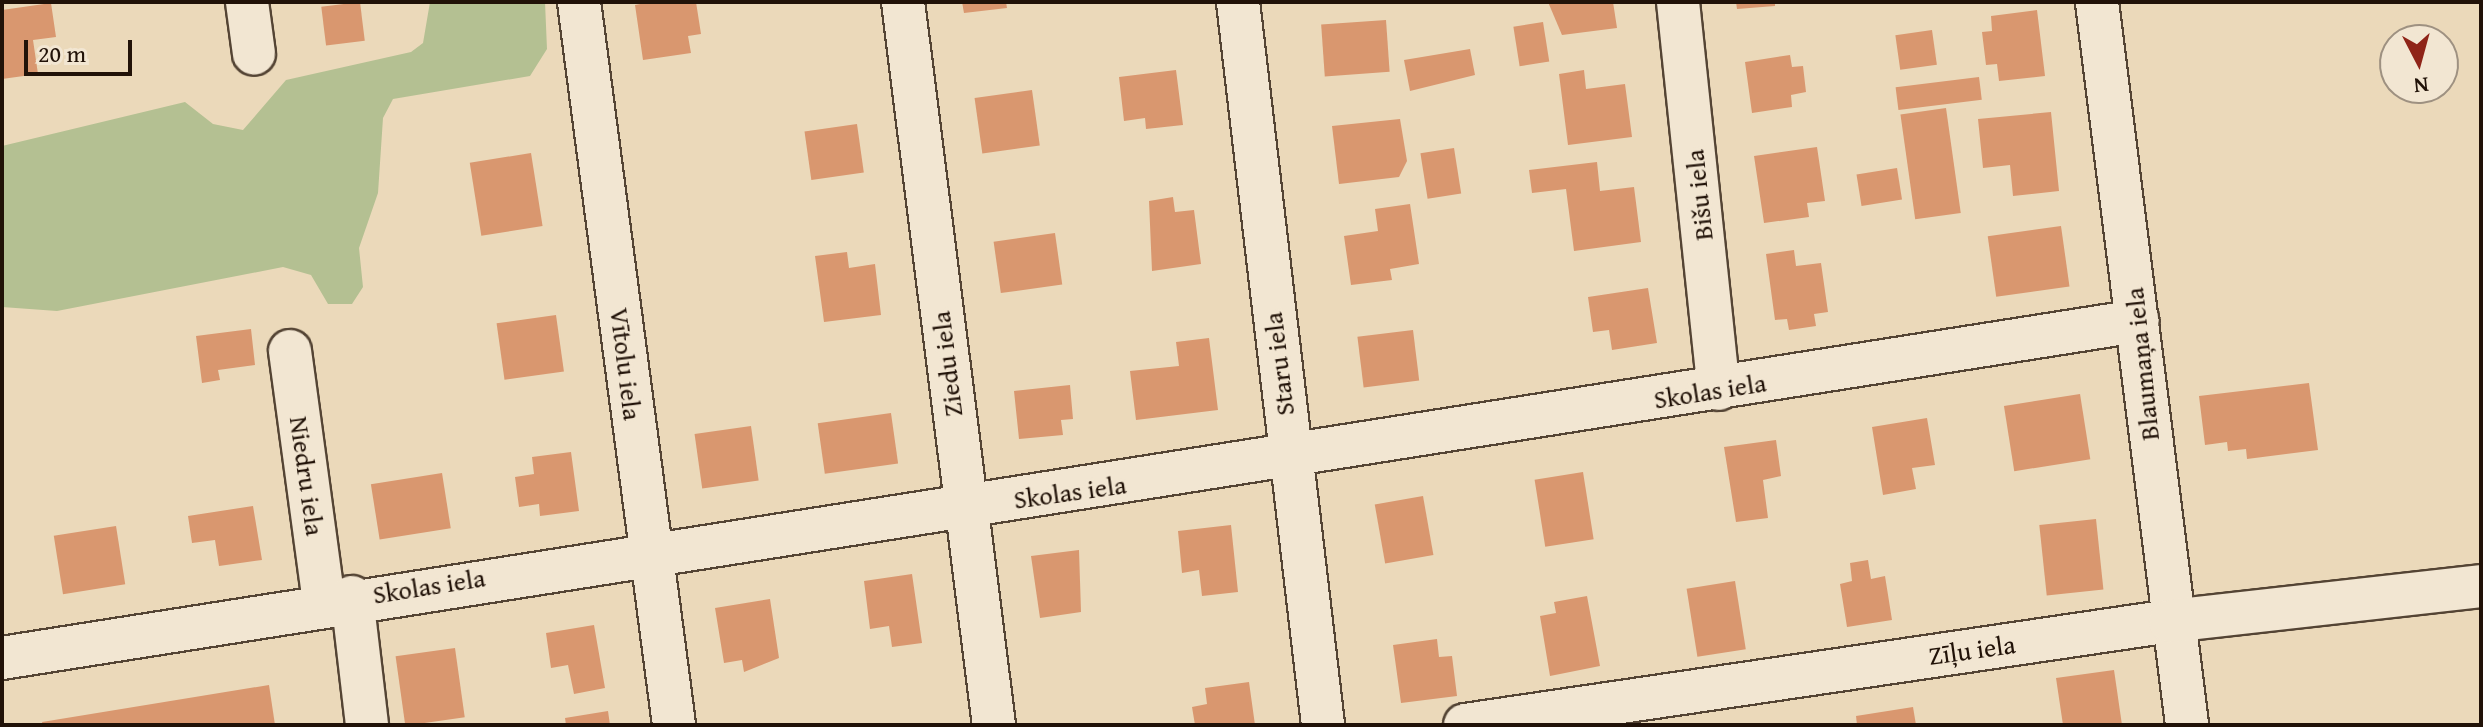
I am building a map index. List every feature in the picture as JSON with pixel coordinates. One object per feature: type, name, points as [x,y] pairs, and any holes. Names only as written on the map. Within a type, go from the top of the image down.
[{"type":"street","points":[[247,2],[254,54]]},
{"type":"street","name":"Vītolu iela","points":[[579,2],[674,725]]},
{"type":"street","name":"Ziedu iela","points":[[903,2],[994,725]]},
{"type":"street","name":"Staru iela","points":[[1238,2],[1323,725]]},
{"type":"street","name":"Bišu iela","points":[[1678,2],[1719,389]]},
{"type":"street","name":"Blaumaņa iela","points":[[2097,2],[2138,321],[2170,621],[2187,725]]},
{"type":"street","name":"Skolas iela","points":[[2,658],[338,600],[1290,460],[2138,321]]},
{"type":"street","name":"Niedru iela","points":[[290,351],[338,600],[367,725]]},
{"type":"street","name":"Zīļu iela","points":[[1465,725],[2170,621],[2481,586]]},
{"type":"green space","points":[[430,2],[545,2],[547,49],[530,76],[393,99],[383,118],[378,193],[359,248],[363,287],[352,304],[328,304],[311,275],[283,267],[57,311],[2,307],[2,146],[185,102],[213,124],[243,130],[286,80],[411,52],[423,43]]},
{"type":"building","points":[[360,2],[365,41],[326,45],[321,7]]},
{"type":"building","points":[[696,2],[701,34],[688,36],[691,53],[643,60],[635,5]]},
{"type":"building","points":[[962,2],[1006,2],[1007,8],[964,13]]},
{"type":"building","points":[[1548,2],[1613,2],[1617,28],[1562,35]]},
{"type":"building","points":[[1736,2],[1775,2],[1775,6],[1737,9]]},
{"type":"building","points":[[51,3],[56,37],[33,40],[38,74],[2,79],[2,10]]},
{"type":"building","points":[[2037,10],[2045,76],[1999,81],[1997,64],[1986,65],[1982,32],[1992,31],[1991,16]]},
{"type":"building","points":[[1386,20],[1390,72],[1325,76],[1321,25]]},
{"type":"building","points":[[1543,22],[1549,62],[1520,66],[1513,27]]},
{"type":"building","points":[[1932,30],[1937,65],[1900,70],[1895,35]]},
{"type":"building","points":[[1470,49],[1475,75],[1410,91],[1404,60]]},
{"type":"building","points":[[1790,55],[1792,67],[1803,66],[1806,92],[1791,95],[1792,107],[1752,113],[1745,62]]},
{"type":"building","points":[[1176,70],[1183,125],[1146,129],[1145,118],[1124,121],[1119,77]]},
{"type":"building","points":[[1584,70],[1586,89],[1625,84],[1632,137],[1568,145],[1559,74]]},
{"type":"building","points":[[1979,77],[1982,100],[1898,110],[1896,87]]},
{"type":"building","points":[[1032,90],[1040,145],[982,154],[975,98]]},
{"type":"building","points":[[1946,108],[1961,213],[1915,219],[1900,114]]},
{"type":"building","points":[[2051,112],[2059,191],[2013,196],[2010,165],[1983,168],[1978,119]]},
{"type":"building","points":[[1400,119],[1407,161],[1399,177],[1339,184],[1332,126]]},
{"type":"building","points":[[857,124],[864,173],[811,180],[805,131]]},
{"type":"building","points":[[1817,147],[1825,201],[1807,203],[1809,217],[1764,223],[1754,156]]},
{"type":"building","points":[[1454,148],[1461,193],[1428,199],[1420,153]]},
{"type":"building","points":[[531,153],[543,226],[481,236],[470,163]]},
{"type":"building","points":[[1597,162],[1600,191],[1634,187],[1641,242],[1574,251],[1566,189],[1532,193],[1529,170]]},
{"type":"building","points":[[1897,168],[1902,200],[1862,206],[1857,174]]},
{"type":"building","points":[[1173,197],[1175,212],[1194,210],[1201,264],[1152,271],[1149,201]]},
{"type":"building","points":[[1410,204],[1419,264],[1390,269],[1392,280],[1351,285],[1344,236],[1378,231],[1375,209]]},
{"type":"building","points":[[2061,226],[2069,286],[1996,297],[1988,236]]},
{"type":"building","points":[[1055,233],[1062,284],[1001,293],[994,242]]},
{"type":"building","points":[[1794,250],[1796,266],[1821,263],[1828,312],[1814,314],[1816,326],[1789,330],[1787,319],[1775,320],[1766,254]]},
{"type":"building","points":[[847,252],[849,268],[875,264],[881,315],[824,322],[815,256]]},
{"type":"building","points":[[1648,288],[1657,343],[1612,350],[1609,330],[1593,332],[1588,297]]},
{"type":"building","points":[[556,315],[564,371],[505,380],[497,323]]},
{"type":"building","points":[[251,329],[255,365],[218,370],[220,380],[202,383],[196,336]]},
{"type":"building","points":[[1413,330],[1419,381],[1364,387],[1357,337]]},
{"type":"building","points":[[1209,338],[1218,410],[1136,420],[1130,371],[1179,366],[1176,342]]},
{"type":"building","points":[[2309,383],[2318,450],[2247,459],[2246,449],[2228,451],[2227,442],[2205,445],[2199,396]]},
{"type":"building","points":[[1070,385],[1073,419],[1061,420],[1063,435],[1019,439],[1014,391]]},
{"type":"building","points":[[2080,394],[2090,459],[2014,471],[2004,406]]},
{"type":"building","points":[[891,413],[898,464],[825,474],[818,423]]},
{"type":"building","points":[[1927,418],[1935,465],[1912,468],[1916,489],[1883,495],[1872,427]]},
{"type":"building","points":[[751,426],[759,480],[702,488],[695,434]]},
{"type":"building","points":[[1776,440],[1781,476],[1763,480],[1768,518],[1736,522],[1724,447]]},
{"type":"building","points":[[571,452],[579,511],[540,516],[539,504],[519,507],[515,477],[534,474],[532,457]]},
{"type":"building","points":[[1583,472],[1594,539],[1545,547],[1535,480]]},
{"type":"building","points":[[442,473],[451,528],[380,540],[371,484]]},
{"type":"building","points":[[1423,496],[1433,555],[1385,564],[1375,505]]},
{"type":"building","points":[[253,506],[262,560],[219,566],[215,540],[192,543],[188,516]]},
{"type":"building","points":[[2096,519],[2103,590],[2047,596],[2039,525]]},
{"type":"building","points":[[1231,525],[1238,592],[1202,596],[1199,570],[1182,573],[1178,531]]},
{"type":"building","points":[[116,526],[125,584],[63,594],[54,536]]},
{"type":"building","points":[[1079,550],[1081,612],[1040,618],[1031,556]]},
{"type":"building","points":[[1868,560],[1871,579],[1885,576],[1892,620],[1847,627],[1840,584],[1852,581],[1850,563]]},
{"type":"building","points":[[912,574],[922,643],[892,647],[889,626],[870,629],[864,581]]},
{"type":"building","points":[[1735,581],[1746,649],[1697,657],[1687,589]]},
{"type":"building","points":[[1587,596],[1600,666],[1550,676],[1540,616],[1556,613],[1554,602]]},
{"type":"building","points":[[770,599],[779,658],[744,672],[742,660],[724,663],[715,608]]},
{"type":"building","points":[[594,625],[605,688],[574,694],[568,665],[551,668],[546,633]]},
{"type":"building","points":[[1437,639],[1439,657],[1452,656],[1457,696],[1401,703],[1393,645]]},
{"type":"building","points":[[455,648],[465,717],[405,725],[396,656]]},
{"type":"building","points":[[2114,670],[2122,725],[2063,725],[2056,678]]},
{"type":"building","points":[[1249,682],[1255,725],[1195,725],[1192,707],[1207,704],[1205,688]]},
{"type":"building","points":[[269,685],[275,725],[43,725],[42,722]]},
{"type":"building","points":[[1913,707],[1916,725],[1857,725],[1856,716]]},
{"type":"building","points":[[608,711],[610,725],[566,725],[565,718]]}]
